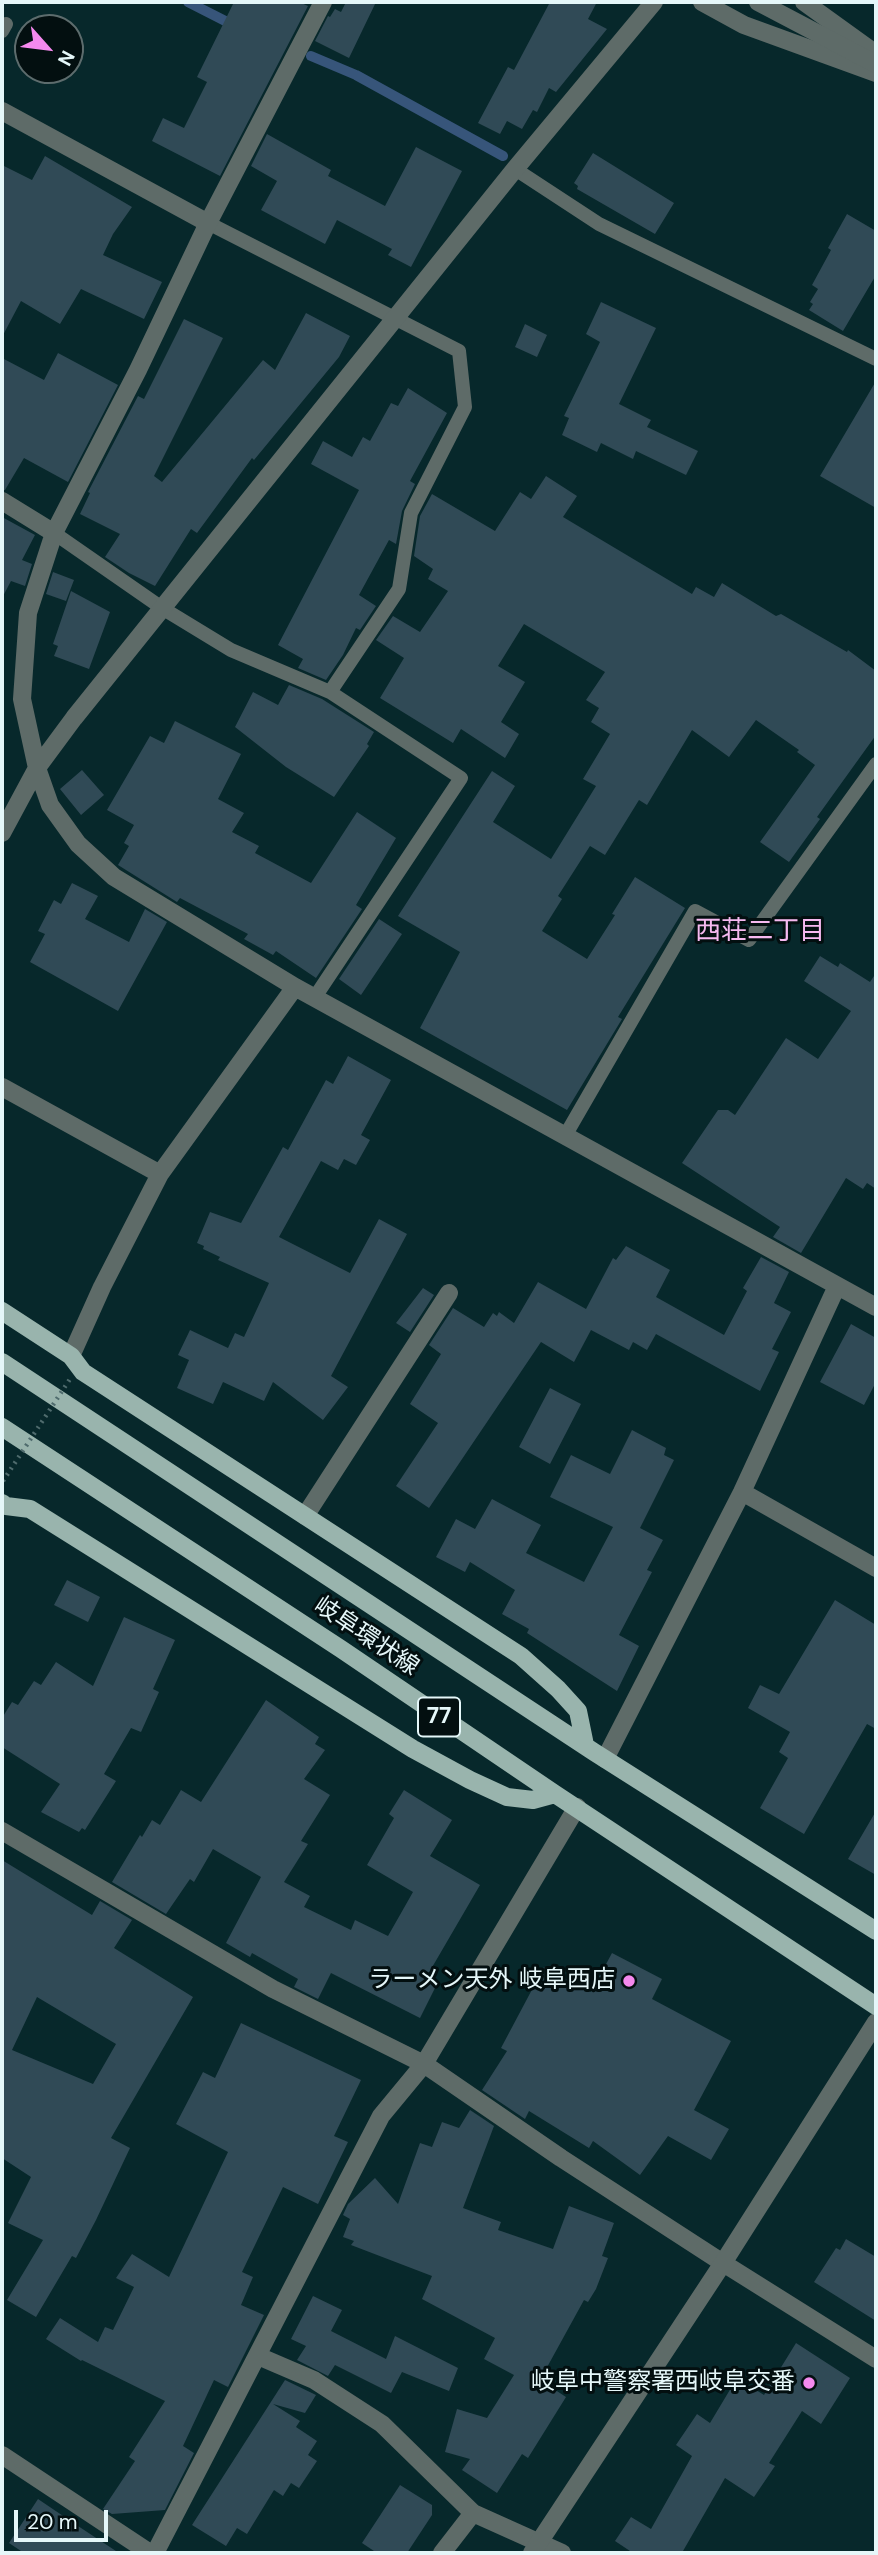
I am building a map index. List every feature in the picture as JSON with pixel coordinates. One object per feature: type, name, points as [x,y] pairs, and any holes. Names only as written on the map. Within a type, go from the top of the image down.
[{"type":"main road","points":[[2,1311],[71,1356],[83,1372],[521,1656],[578,1711],[585,1745]]},
{"type":"main road","name":"岐阜環状線","points":[[2,1362],[606,1759],[876,1931]]},
{"type":"main road","name":"岐阜環状線","points":[[2,1427],[341,1649],[876,2006]]},
{"type":"main road","points":[[3,1507],[30,1509],[413,1749],[470,1780],[507,1797],[533,1800],[555,1794]]},
{"type":"street","points":[[323,2],[208,223],[138,370],[54,533],[28,613],[22,699],[37,768],[50,805],[78,845],[114,877],[314,997],[876,1307]]},
{"type":"street","points":[[2,833],[37,768],[74,718],[514,170],[654,2]]},
{"type":"street","points":[[702,2],[744,25],[876,73]]},
{"type":"street","points":[[758,2],[876,64]]},
{"type":"street","points":[[804,2],[876,54]]},
{"type":"street","points":[[2,111],[208,223]]},
{"type":"street","points":[[2,501],[54,533]]},
{"type":"street","points":[[71,1356],[102,1287],[160,1174],[295,986]]},
{"type":"street","points":[[2,1087],[160,1174]]},
{"type":"street","points":[[606,1759],[742,1492],[837,1286]]},
{"type":"street","points":[[305,1516],[449,1293]]},
{"type":"street","points":[[742,1492],[876,1568]]},
{"type":"street","points":[[2,2455],[153,2553],[381,2116],[424,2064],[577,1807]]},
{"type":"street","points":[[2,1830],[273,1989],[424,2064],[561,2158],[876,2359]]},
{"type":"street","points":[[535,2548],[723,2263],[876,2022]]},
{"type":"street","points":[[258,2356],[314,2380],[382,2424],[473,2513],[535,2548],[562,2553]]},
{"type":"street","points":[[442,2553],[473,2513]]},
{"type":"lane","points":[[514,170],[599,224],[876,359]]},
{"type":"lane","points":[[208,223],[459,351],[465,407],[411,513],[399,589],[330,692]]},
{"type":"lane","points":[[54,533],[162,608],[231,650],[330,692],[461,778],[314,997]]},
{"type":"lane","points":[[565,1136],[695,911],[749,940],[876,764]]},
{"type":"path","points":[[3,1481],[70,1379]]},
{"type":"building","points":[[234,2],[299,2],[308,6],[220,176],[152,141],[163,118],[184,128],[207,82],[197,77]]},
{"type":"building","points":[[346,2],[376,2],[349,58],[315,41],[328,16],[330,17],[335,9],[341,12]]},
{"type":"building","points":[[550,2],[597,2],[588,19],[607,29],[556,92],[549,88],[537,112],[533,110],[522,129],[507,121],[500,134],[478,123],[508,67],[514,70]]},
{"type":"building","points":[[267,134],[331,170],[328,176],[385,206],[416,147],[462,171],[411,267],[388,255],[392,249],[337,220],[325,244],[261,210],[277,181],[251,166]]},
{"type":"building","points":[[593,153],[674,203],[655,234],[577,189],[578,186],[574,183]]},
{"type":"building","points":[[45,156],[132,207],[113,234],[103,255],[162,282],[144,319],[81,289],[60,324],[21,301],[2,337],[2,165],[32,180]]},
{"type":"building","points":[[847,214],[876,231],[876,275],[843,331],[809,310],[813,304],[810,302],[818,289],[812,285]]},
{"type":"building","points":[[601,302],[656,328],[619,404],[651,420],[647,427],[698,451],[686,475],[636,451],[633,459],[601,443],[597,452],[562,435],[569,418],[564,416],[600,342],[586,334]]},
{"type":"building","points":[[306,313],[350,336],[339,357],[254,460],[252,458],[197,533],[191,529],[155,586],[105,557],[120,534],[80,514],[90,493],[88,492],[138,396],[144,399],[184,319],[223,338],[154,476],[162,482],[263,360],[275,370]]},
{"type":"building","points":[[525,324],[547,335],[537,357],[515,347]]},
{"type":"building","points":[[58,353],[118,385],[68,482],[24,458],[5,490],[2,490],[2,358],[44,380]]},
{"type":"building","points":[[876,381],[876,508],[820,476]]},
{"type":"building","points":[[408,388],[447,413],[410,481],[415,484],[402,511],[396,544],[389,540],[359,595],[376,606],[360,630],[356,628],[343,655],[326,680],[298,668],[303,659],[278,645],[359,490],[311,464],[323,441],[352,457],[363,437],[370,441],[391,403],[398,406]]},
{"type":"building","points":[[546,476],[577,496],[563,517],[692,594],[696,587],[714,597],[722,583],[776,616],[781,614],[847,652],[848,650],[876,671],[876,735],[817,817],[820,819],[789,862],[760,842],[815,765],[797,752],[799,750],[756,720],[729,757],[692,730],[647,805],[639,800],[605,855],[590,846],[558,896],[562,899],[542,931],[587,959],[635,877],[685,908],[618,1017],[622,1019],[567,1110],[420,1028],[460,952],[398,916],[492,771],[515,786],[493,822],[551,859],[596,786],[583,779],[610,734],[591,722],[599,708],[586,700],[605,672],[524,624],[498,666],[525,682],[501,722],[519,734],[505,758],[461,729],[453,743],[380,698],[404,658],[376,640],[393,616],[420,632],[448,591],[428,579],[433,569],[414,556],[420,516],[432,494],[495,531],[520,492],[531,499]]},
{"type":"building","points":[[2,517],[35,535],[22,560],[32,564],[25,586],[11,581],[2,598]]},
{"type":"building","points":[[53,572],[74,580],[66,601],[46,594]]},
{"type":"building","points":[[71,591],[110,612],[89,669],[54,656],[58,646],[53,644]]},
{"type":"building","points":[[289,685],[322,699],[374,732],[367,744],[369,746],[334,797],[286,767],[235,727],[253,692],[278,705]]},
{"type":"building","points":[[175,721],[241,754],[218,799],[244,813],[232,832],[259,846],[255,853],[311,883],[357,812],[396,838],[356,905],[362,909],[316,978],[276,951],[273,955],[244,939],[248,934],[180,898],[177,902],[118,865],[129,846],[124,843],[134,825],[107,810],[150,736],[164,743]]},
{"type":"building","points":[[82,770],[104,795],[81,815],[60,789]]},
{"type":"building","points":[[72,883],[98,896],[85,919],[129,942],[145,909],[167,922],[118,1011],[30,962],[45,934],[38,931],[54,900],[61,904]]},
{"type":"building","points":[[379,919],[402,934],[361,995],[339,979]]},
{"type":"building","points":[[820,956],[838,967],[840,963],[870,982],[876,973],[876,1189],[867,1183],[863,1189],[846,1178],[801,1253],[773,1237],[780,1227],[682,1163],[718,1110],[728,1110],[735,1115],[786,1038],[818,1059],[851,1011],[804,981]]},
{"type":"building","points":[[348,1056],[391,1080],[361,1135],[370,1140],[356,1165],[344,1159],[338,1170],[321,1161],[279,1237],[350,1273],[379,1219],[407,1234],[331,1376],[348,1387],[323,1420],[273,1382],[264,1401],[223,1382],[213,1404],[177,1388],[189,1360],[178,1355],[190,1330],[228,1348],[235,1333],[244,1337],[269,1283],[218,1260],[220,1257],[197,1243],[210,1212],[241,1223],[283,1147],[288,1150],[326,1080],[333,1084]]},
{"type":"building","points":[[626,1246],[670,1270],[656,1297],[724,1335],[747,1291],[743,1288],[761,1257],[789,1272],[774,1303],[791,1312],[772,1349],[779,1352],[760,1391],[656,1334],[647,1350],[633,1342],[629,1350],[591,1330],[574,1362],[541,1342],[429,1508],[396,1486],[438,1423],[410,1404],[441,1354],[429,1345],[453,1308],[484,1327],[493,1313],[497,1316],[499,1312],[514,1323],[538,1282],[586,1309],[613,1258],[616,1260]]},
{"type":"building","points":[[423,1288],[434,1295],[410,1332],[396,1323]]},
{"type":"building","points":[[851,1324],[876,1338],[876,1382],[864,1405],[820,1382]]},
{"type":"building","points":[[550,1388],[581,1404],[550,1464],[519,1447]]},
{"type":"building","points":[[632,1430],[666,1448],[664,1455],[674,1460],[640,1528],[663,1540],[647,1570],[652,1572],[619,1635],[639,1646],[617,1691],[527,1633],[529,1629],[502,1614],[515,1590],[470,1562],[465,1572],[436,1557],[456,1519],[475,1529],[492,1499],[541,1525],[526,1553],[584,1582],[613,1527],[550,1497],[571,1455],[610,1474]]},
{"type":"building","points":[[67,1580],[100,1597],[88,1622],[54,1605]]},
{"type":"building","points":[[835,1600],[876,1625],[876,1729],[867,1724],[804,1834],[760,1808],[788,1758],[779,1752],[790,1732],[748,1708],[760,1685],[779,1694]]},
{"type":"building","points":[[124,1617],[175,1640],[153,1689],[159,1692],[141,1732],[131,1728],[104,1774],[116,1781],[85,1830],[82,1828],[79,1832],[41,1812],[60,1784],[2,1747],[2,1718],[12,1702],[18,1705],[34,1681],[41,1685],[56,1662],[93,1686]]},
{"type":"building","points":[[266,1700],[319,1737],[315,1744],[325,1750],[304,1779],[330,1795],[301,1841],[308,1844],[284,1882],[310,1896],[304,1907],[351,1930],[355,1920],[388,1936],[413,1892],[367,1865],[394,1818],[389,1814],[404,1790],[452,1820],[430,1856],[480,1885],[427,1976],[438,1982],[420,2018],[331,1973],[318,1999],[294,1987],[298,1979],[252,1953],[250,1957],[226,1943],[261,1877],[213,1849],[194,1882],[190,1879],[166,1914],[112,1882],[140,1835],[142,1837],[152,1820],[160,1825],[181,1790],[201,1802]]},
{"type":"building","points":[[876,1811],[876,1875],[848,1859]]},
{"type":"building","points":[[2,1860],[92,1915],[100,1901],[132,1920],[114,1948],[193,1997],[111,2138],[130,2148],[76,2258],[72,2256],[36,2317],[7,2300],[43,2240],[8,2223],[31,2177],[2,2158]],"holes":[[[37,1997],[116,2044],[93,2084],[12,2050]]]},
{"type":"building","points":[[612,1953],[662,1979],[652,1999],[731,2041],[694,2110],[729,2129],[711,2160],[668,2136],[640,2175],[593,2141],[589,2148],[529,2111],[525,2119],[482,2090],[507,2051],[501,2048],[544,1967],[591,1992]]},
{"type":"building","points":[[241,2023],[361,2080],[334,2136],[348,2142],[318,2204],[283,2187],[242,2272],[253,2277],[241,2305],[264,2315],[228,2387],[214,2380],[183,2446],[194,2453],[165,2510],[112,2514],[103,2509],[135,2461],[129,2457],[165,2401],[81,2361],[46,2339],[60,2318],[98,2342],[105,2327],[113,2330],[134,2287],[116,2278],[132,2254],[169,2277],[228,2152],[176,2124],[203,2072],[215,2078]]},
{"type":"building","points":[[470,2110],[494,2126],[463,2208],[501,2222],[498,2230],[553,2249],[569,2206],[614,2223],[602,2256],[608,2258],[596,2289],[588,2302],[584,2300],[540,2380],[566,2397],[528,2458],[522,2454],[497,2493],[462,2470],[470,2459],[445,2452],[457,2409],[487,2418],[514,2375],[484,2359],[495,2338],[422,2299],[432,2276],[351,2245],[354,2241],[343,2237],[350,2219],[343,2215],[348,2204],[375,2178],[398,2204],[420,2143],[432,2147],[442,2122],[459,2128]]},
{"type":"building","points":[[846,2239],[876,2257],[876,2321],[814,2282],[836,2248],[840,2250]]},
{"type":"building","points":[[313,2296],[342,2310],[331,2331],[386,2359],[395,2336],[458,2368],[449,2391],[402,2372],[391,2393],[335,2365],[328,2376],[297,2360],[306,2346],[291,2339]]},
{"type":"building","points":[[796,2343],[850,2378],[821,2424],[802,2411],[769,2463],[775,2466],[754,2497],[725,2478],[683,2551],[687,2553],[633,2553],[615,2541],[631,2517],[651,2529],[692,2456],[676,2445],[697,2414],[710,2423],[737,2378],[764,2395]]},
{"type":"building","points":[[285,2380],[316,2395],[305,2413],[273,2404],[300,2421],[296,2427],[317,2441],[308,2455],[317,2461],[299,2488],[291,2483],[283,2496],[274,2490],[247,2534],[237,2528],[226,2546],[192,2525]]},
{"type":"building","points":[[400,2485],[432,2505],[432,2515],[407,2553],[377,2553],[362,2543]]},
{"type":"building","points":[[38,2499],[119,2553],[24,2553],[9,2543]]},
{"type":"waterway","points":[[188,2],[237,27]]},
{"type":"waterway","points":[[311,56],[356,75],[503,156]]},
{"type":"place","name":"ラーメン天外 岐阜西店","points":[[629,1981]]},
{"type":"place","name":"岐阜中警察署西岐阜交番","points":[[809,2383]]},
{"type":"district","name":"西荘二丁目","points":[[760,932]]}]
